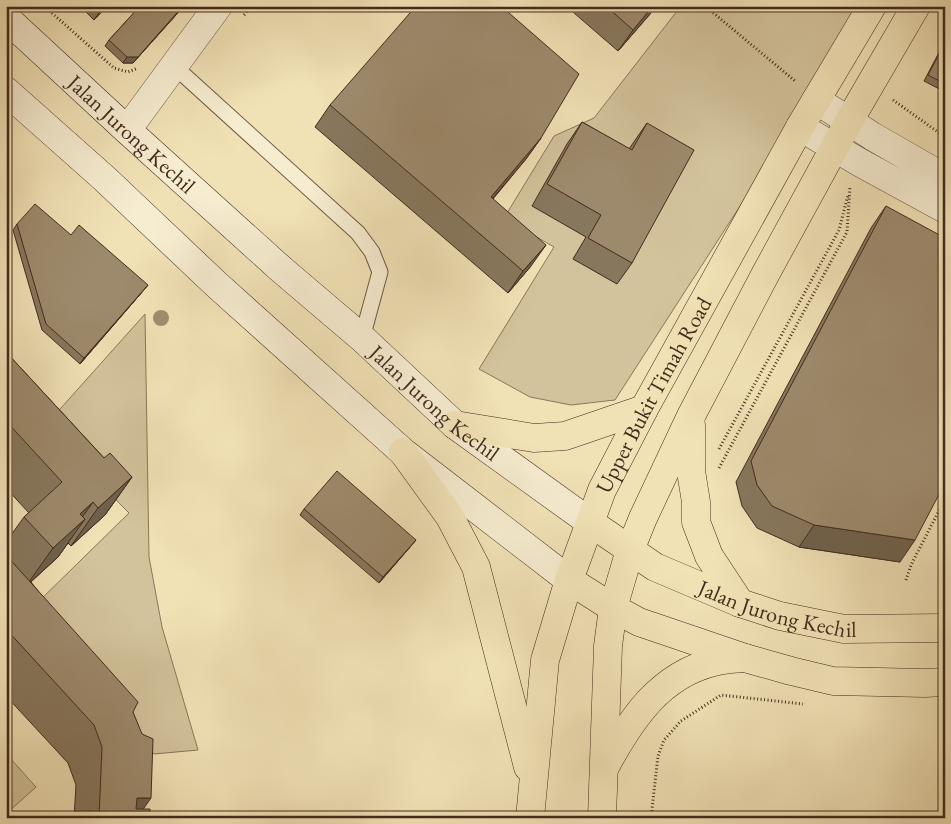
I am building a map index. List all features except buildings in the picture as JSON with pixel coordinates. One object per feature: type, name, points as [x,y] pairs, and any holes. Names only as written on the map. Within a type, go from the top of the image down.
[{"type":"main road","points":[[127,130],[218,6]]},
{"type":"main road","name":"Upper Bukit Timah Road","points":[[530,818],[545,660],[569,580],[602,490],[644,409],[800,127],[872,6]]},
{"type":"main road","name":"Upper Bukit Timah Road","points":[[602,818],[608,646],[613,608],[630,550],[691,416],[766,273],[849,121],[916,6]]},
{"type":"main road","name":"Jalan Jurong Kechil","points":[[6,18],[282,270],[362,338],[455,425],[591,524],[655,567],[740,603],[780,616],[844,629],[945,628]]},
{"type":"main road","points":[[6,90],[106,179],[217,285],[403,452],[569,580],[613,608],[639,622],[745,658],[833,681],[925,684],[945,682]]},
{"type":"main road","points":[[816,100],[945,178]]},
{"type":"main road","points":[[800,127],[945,208]]},
{"type":"main road","points":[[455,425],[534,438],[565,436],[644,409]]},
{"type":"main road","points":[[691,416],[691,471],[696,502],[696,522],[708,556],[740,603]]},
{"type":"main road","points":[[403,452],[450,517],[476,567],[533,785]]},
{"type":"main road","points":[[605,768],[619,742],[640,713],[659,690],[671,680],[690,670],[714,662],[745,658]]},
{"type":"lane","points":[[174,66],[358,233],[372,252],[380,272],[362,338]]},
{"type":"path","points":[[44,6],[114,68],[128,72]]},
{"type":"path","points":[[705,6],[796,81]]},
{"type":"path","points":[[893,100],[945,137]]},
{"type":"path","points":[[714,476],[847,232],[850,187],[839,230],[718,451]]},
{"type":"path","points":[[906,580],[910,565],[945,499]]},
{"type":"path","points":[[650,818],[658,756],[664,740],[681,721],[721,695],[808,704]]},
{"type":"shaded area","points":[[681,6],[869,6],[615,400],[571,405],[530,397],[479,369],[554,247],[504,218],[554,136],[594,118]]},
{"type":"shaded area","points":[[145,314],[149,557],[162,627],[198,750],[154,754],[29,611],[129,513],[44,427]]},
{"type":"shaded area","points":[[10,758],[36,787],[6,814],[6,762]]}]
